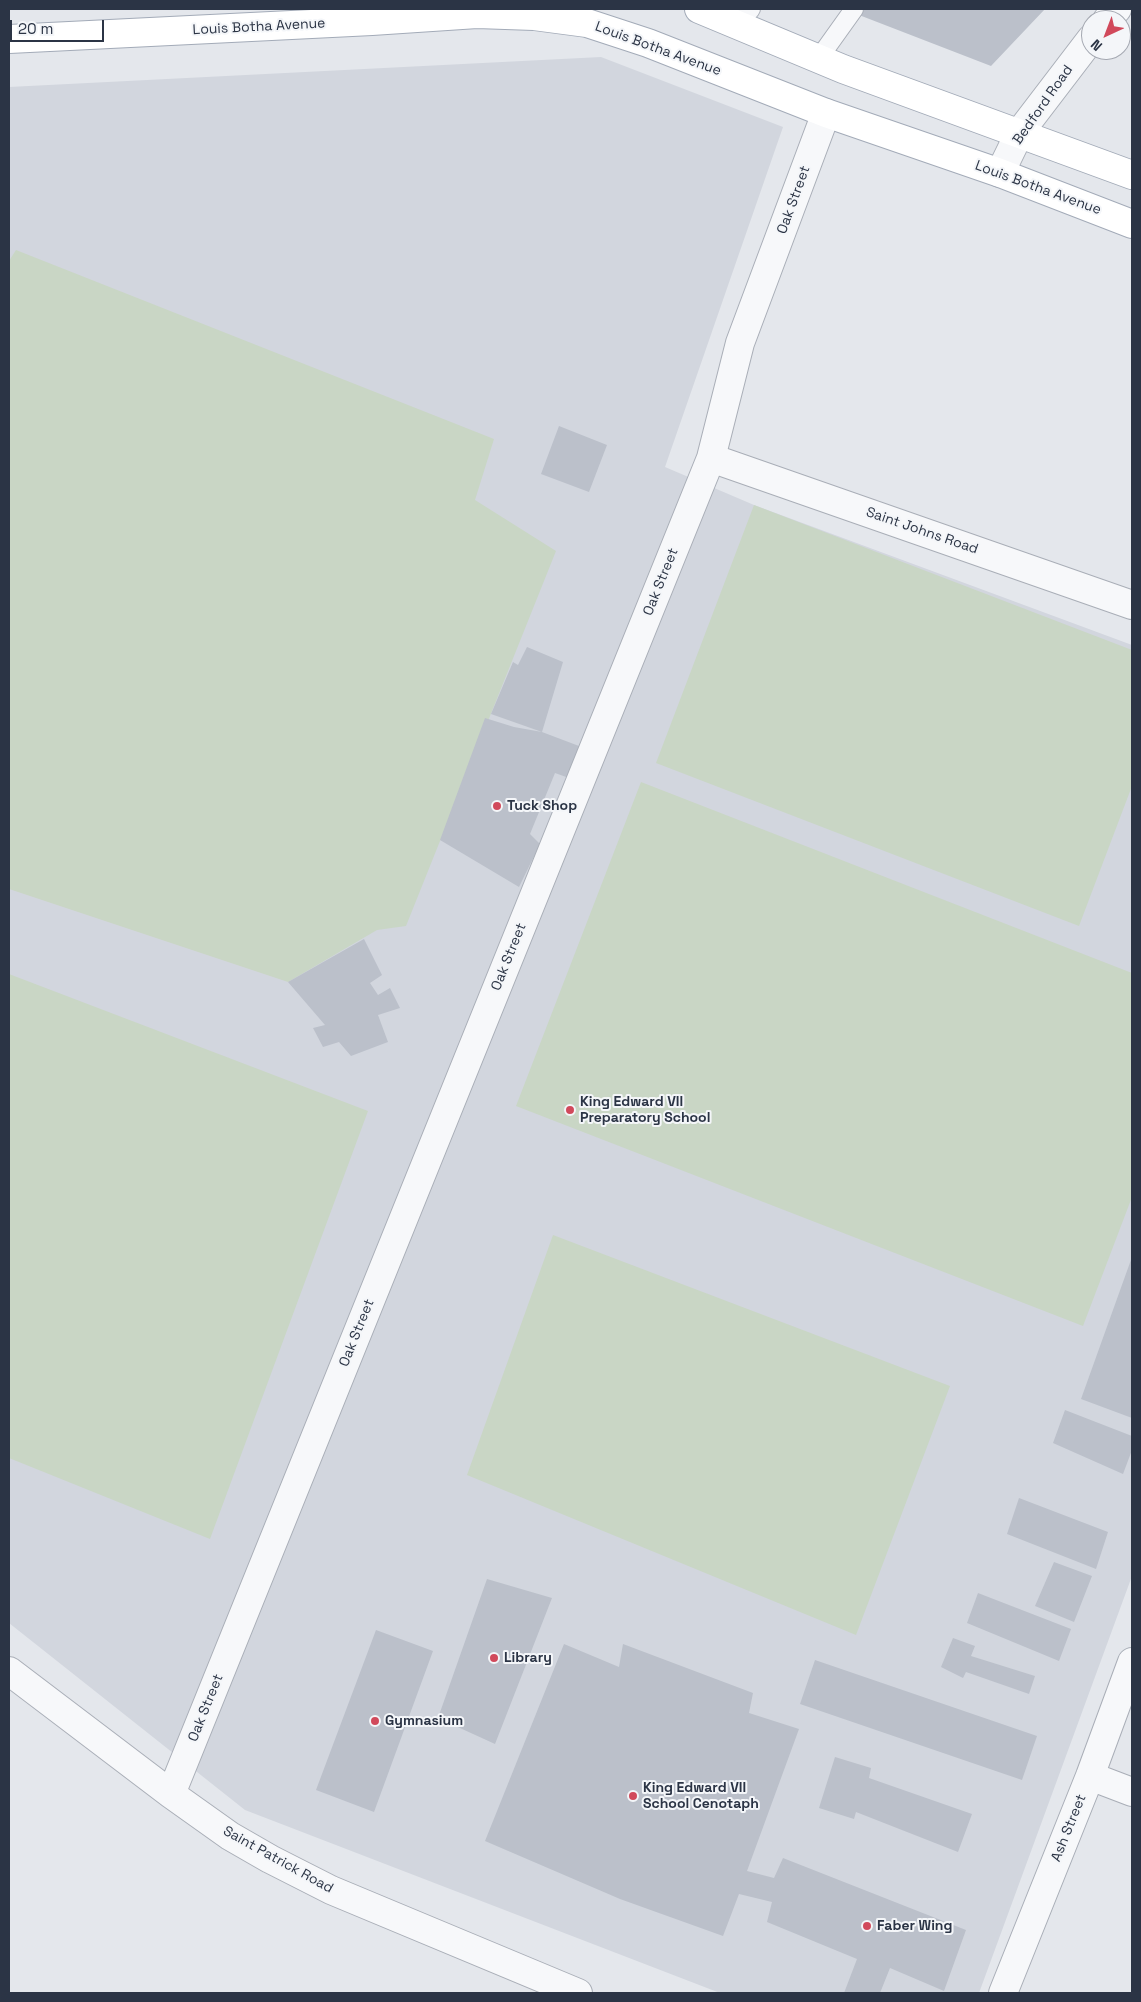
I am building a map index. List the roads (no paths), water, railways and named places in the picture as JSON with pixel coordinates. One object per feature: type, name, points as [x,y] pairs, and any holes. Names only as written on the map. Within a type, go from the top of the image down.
[{"type":"main road","points":[[699,9],[744,17],[819,58],[1132,175]]},
{"type":"main road","name":"Louis Botha Avenue","points":[[9,39],[477,14],[534,16],[587,23],[648,43],[826,114],[1000,173],[1132,224]]},
{"type":"street","name":"Bedford Road","points":[[1000,173],[1020,132],[1081,52]]},
{"type":"street","name":"Oak Street","points":[[171,1794],[711,458],[740,343],[826,114]]},
{"type":"street","name":"Saint Johns Road","points":[[711,458],[1132,605]]},
{"type":"street","name":"Ash Street","points":[[1003,1993],[1090,1776],[1132,1662]]},
{"type":"street","name":"Saint Patrick Road","points":[[9,1671],[171,1794],[230,1836],[331,1890],[578,1993]]},
{"type":"street","points":[[1090,1776],[1132,1792]]},
{"type":"lane","points":[[819,58],[854,9]]},
{"type":"place","name":"Tuck Shop","points":[[497,806]]},
{"type":"place","name":"King Edward VII Preparatory School","points":[[570,1110]]},
{"type":"place","name":"Library","points":[[494,1658]]},
{"type":"place","name":"Gymnasium","points":[[375,1721]]},
{"type":"place","name":"King Edward VII School Cenotaph","points":[[633,1796]]},
{"type":"place","name":"Faber Wing","points":[[867,1926]]}]
